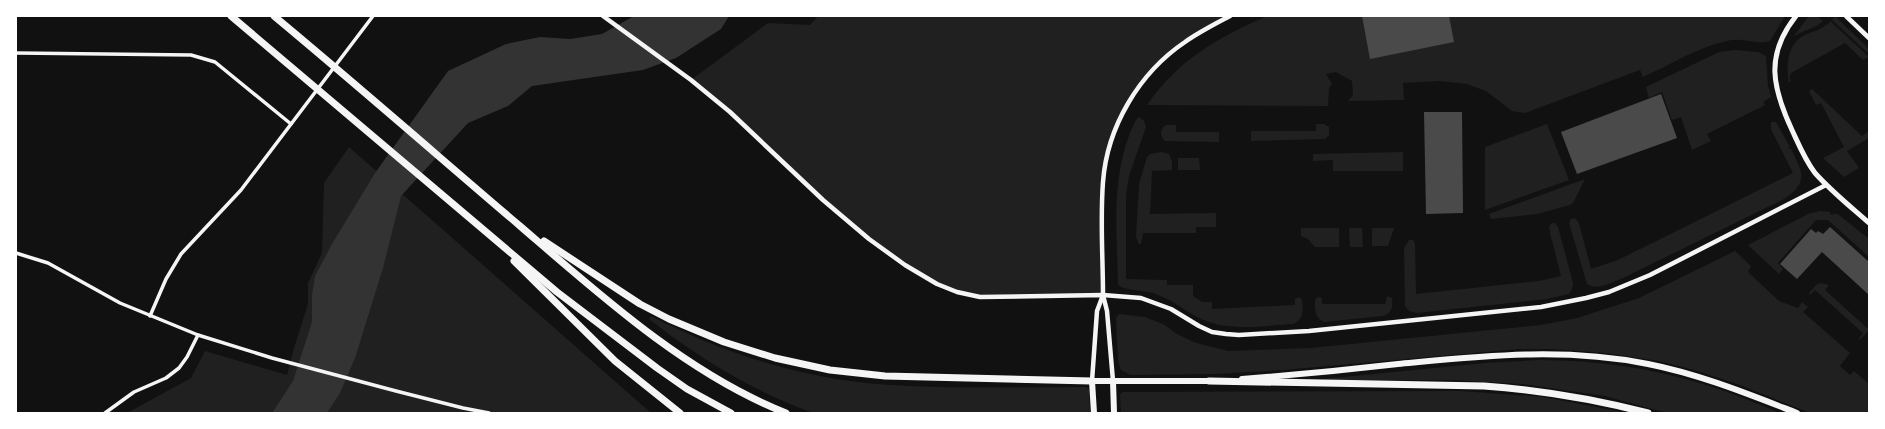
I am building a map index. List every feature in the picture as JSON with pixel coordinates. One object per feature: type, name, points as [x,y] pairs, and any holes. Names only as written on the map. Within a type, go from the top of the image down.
[{"type":"highway","points":[[226,16],[279,57]]},
{"type":"highway","points":[[231,16],[557,292],[687,389],[731,413]]},
{"type":"highway","points":[[274,16],[572,270],[672,350],[727,385],[786,413]]},
{"type":"highway","points":[[280,16],[306,43]]},
{"type":"highway","points":[[516,222],[640,304],[693,330],[750,351],[800,364],[837,371],[886,376],[1092,381]]},
{"type":"highway","points":[[480,226],[615,361],[680,413]]},
{"type":"highway","points":[[1209,381],[1484,386],[1522,389],[1595,400],[1648,413]]},
{"type":"main road","points":[[1796,16],[1781,37],[1774,61],[1776,87],[1780,104],[1804,156],[1826,185],[1869,223]]},
{"type":"main road","points":[[1094,413],[1092,381],[1209,381],[1488,356],[1564,353],[1621,359],[1676,370],[1731,387],[1796,413]]},
{"type":"main road","points":[[1113,381],[1114,413]]},
{"type":"street","points":[[150,316],[166,279],[181,254],[241,190],[373,16]]},
{"type":"street","points":[[603,16],[691,80],[730,112],[823,200],[869,239],[905,265],[937,284],[957,292],[980,297],[1103,295],[1141,298],[1164,306],[1212,332],[1239,335],[1317,330],[1564,304],[1609,292],[1650,275],[1826,185]]},
{"type":"street","points":[[1113,381],[1107,311],[1103,295],[1103,183],[1106,160],[1122,115],[1134,94],[1147,76],[1184,42],[1230,16]]},
{"type":"street","points":[[1846,16],[1869,38]]},
{"type":"street","points":[[16,54],[191,55],[203,58],[220,66],[291,124]]},
{"type":"street","points":[[16,256],[16,253],[48,263],[120,303],[198,335],[272,358],[396,392],[489,413]]},
{"type":"street","points":[[1092,381],[1097,311],[1103,295]]},
{"type":"street","points":[[105,413],[134,392],[166,378],[179,368],[187,357],[198,335]]},
{"type":"shaded area","points":[[634,16],[729,16],[721,29],[676,58],[643,70],[532,86],[508,106],[468,123],[401,196],[383,268],[355,358],[340,393],[327,413],[272,413],[293,381],[312,322],[312,295],[315,276],[332,244],[375,173],[448,71],[506,44],[540,37],[570,39],[602,34]]},
{"type":"shaded area","points":[[818,16],[1230,16],[1205,29],[1164,59],[1134,94],[1113,137],[1103,183],[1103,295],[980,297],[937,284],[869,239],[730,112],[691,80],[768,23],[810,25]]},
{"type":"shaded area","points":[[1267,16],[1785,16],[1770,41],[1759,42],[1732,40],[1705,47],[1643,77],[1640,70],[1525,113],[1512,111],[1486,91],[1467,84],[1440,81],[1403,83],[1404,100],[1348,101],[1353,95],[1352,81],[1336,72],[1326,74],[1332,84],[1329,88],[1328,106],[1147,105],[1159,89],[1185,63],[1215,42]]},
{"type":"shaded area","points":[[1809,16],[1817,16],[1823,21],[1820,24],[1793,37]]},
{"type":"shaded area","points":[[1835,16],[1869,49],[1869,54],[1832,20]]},
{"type":"shaded area","points":[[1830,21],[1869,57],[1863,60],[1845,43],[1791,73],[1789,78],[1791,80],[1789,83],[1788,62],[1794,43],[1805,35],[1819,30],[1827,24],[1828,25]]},
{"type":"shaded area","points":[[1735,50],[1758,52],[1766,56],[1768,86],[1771,97],[1763,102],[1765,105],[1707,134],[1711,141],[1692,150],[1681,117],[1672,120],[1662,92],[1649,98],[1646,87],[1719,52]]},
{"type":"shaded area","points":[[1812,89],[1862,136],[1869,131],[1869,138],[1847,151],[1859,168],[1844,177],[1823,158],[1844,147],[1821,103],[1816,105],[1809,91]]},
{"type":"shaded area","points":[[1139,117],[1144,121],[1146,127],[1129,176],[1126,195],[1126,279],[1167,280],[1167,285],[1193,285],[1193,296],[1202,302],[1212,302],[1212,309],[1295,305],[1295,299],[1299,297],[1302,300],[1302,314],[1297,322],[1293,324],[1257,327],[1233,327],[1222,325],[1199,318],[1162,296],[1121,287],[1118,285],[1116,208],[1120,170],[1130,133]]},
{"type":"shaded area","points":[[1771,122],[1776,122],[1790,147],[1788,147],[1789,149],[1791,149],[1800,170],[1801,181],[1793,192],[1786,198],[1610,284],[1596,287],[1587,284],[1569,223],[1571,219],[1575,218],[1579,223],[1591,269],[1618,260],[1793,173],[1771,129]]},
{"type":"shaded area","points":[[1316,124],[1324,124],[1329,127],[1329,135],[1325,139],[1251,141],[1251,131],[1316,131]]},
{"type":"shaded area","points":[[1547,124],[1569,180],[1485,210],[1485,147]]},
{"type":"shaded area","points":[[1176,125],[1176,132],[1219,132],[1219,142],[1165,141],[1161,136],[1161,132],[1164,126]]},
{"type":"shaded area","points":[[349,147],[651,413],[127,413],[191,378],[205,351],[287,375],[308,304],[308,283],[322,253],[324,183]]},
{"type":"shaded area","points":[[1161,152],[1169,154],[1172,162],[1172,170],[1152,171],[1150,214],[1216,213],[1216,227],[1196,227],[1196,233],[1143,233],[1141,244],[1139,244],[1136,237],[1139,184],[1147,157],[1150,154]]},
{"type":"shaded area","points":[[1403,152],[1403,171],[1333,171],[1333,160],[1313,161],[1313,154]]},
{"type":"shaded area","points":[[1178,158],[1199,158],[1200,170],[1178,170]]},
{"type":"shaded area","points":[[1585,179],[1573,203],[1570,205],[1537,214],[1491,219],[1489,214]]},
{"type":"shaded area","points":[[1820,211],[1830,212],[1830,214],[1833,215],[1834,213],[1839,215],[1869,239],[1869,257],[1828,220],[1816,220],[1778,263],[1783,269],[1779,274],[1748,245],[1808,214]]},
{"type":"shaded area","points":[[1552,223],[1555,223],[1558,227],[1573,283],[1569,294],[1547,299],[1417,313],[1409,311],[1405,306],[1404,248],[1409,240],[1413,240],[1415,244],[1416,294],[1539,281],[1561,276],[1550,233],[1549,226]]},
{"type":"shaded area","points":[[1301,228],[1339,228],[1339,247],[1315,247],[1308,239],[1301,236]]},
{"type":"shaded area","points":[[1349,228],[1362,228],[1363,247],[1350,247]]},
{"type":"shaded area","points":[[1372,228],[1394,228],[1388,246],[1372,246]]},
{"type":"shaded area","points":[[1735,251],[1751,266],[1748,272],[1779,301],[1798,308],[1802,302],[1808,307],[1803,312],[1850,353],[1840,366],[1850,375],[1854,371],[1869,384],[1869,413],[1810,413],[1740,385],[1694,370],[1659,361],[1605,353],[1553,349],[1519,349],[1283,370],[1215,374],[1130,375],[1121,370],[1118,361],[1116,318],[1119,314],[1145,317],[1163,324],[1177,334],[1196,343],[1228,351],[1311,348],[1541,325],[1577,318],[1639,298]]},
{"type":"shaded area","points":[[1820,283],[1829,285],[1825,290],[1867,328],[1869,326],[1869,330],[1860,340],[1859,338],[1863,333],[1815,290],[1810,295],[1809,293],[1816,285]]},
{"type":"shaded area","points":[[1387,296],[1392,298],[1392,307],[1390,312],[1383,316],[1324,322],[1318,318],[1315,307],[1315,300],[1318,297],[1322,298],[1322,304],[1385,304]]},
{"type":"shaded area","points":[[651,316],[679,330],[737,353],[797,371],[828,377],[859,382],[914,386],[1086,387],[1089,389],[1090,413],[813,413],[769,395],[747,384],[687,347],[649,319]]},
{"type":"shaded area","points":[[1538,360],[1602,363],[1665,374],[1716,388],[1780,413],[1667,413],[1605,396],[1523,384],[1450,380],[1323,380],[1485,363]]},
{"type":"shaded area","points":[[1461,391],[1543,397],[1628,413],[1121,413],[1120,394],[1123,392]]},
{"type":"building","points":[[1362,16],[1449,16],[1454,42],[1370,59]]},
{"type":"building","points":[[1661,94],[1677,138],[1577,174],[1561,132]]},
{"type":"building","points":[[1424,112],[1462,112],[1463,213],[1426,214]]},
{"type":"building","points":[[1830,227],[1869,262],[1869,295],[1822,252],[1797,279],[1780,264],[1811,229],[1816,233],[1818,231],[1823,234]]}]
